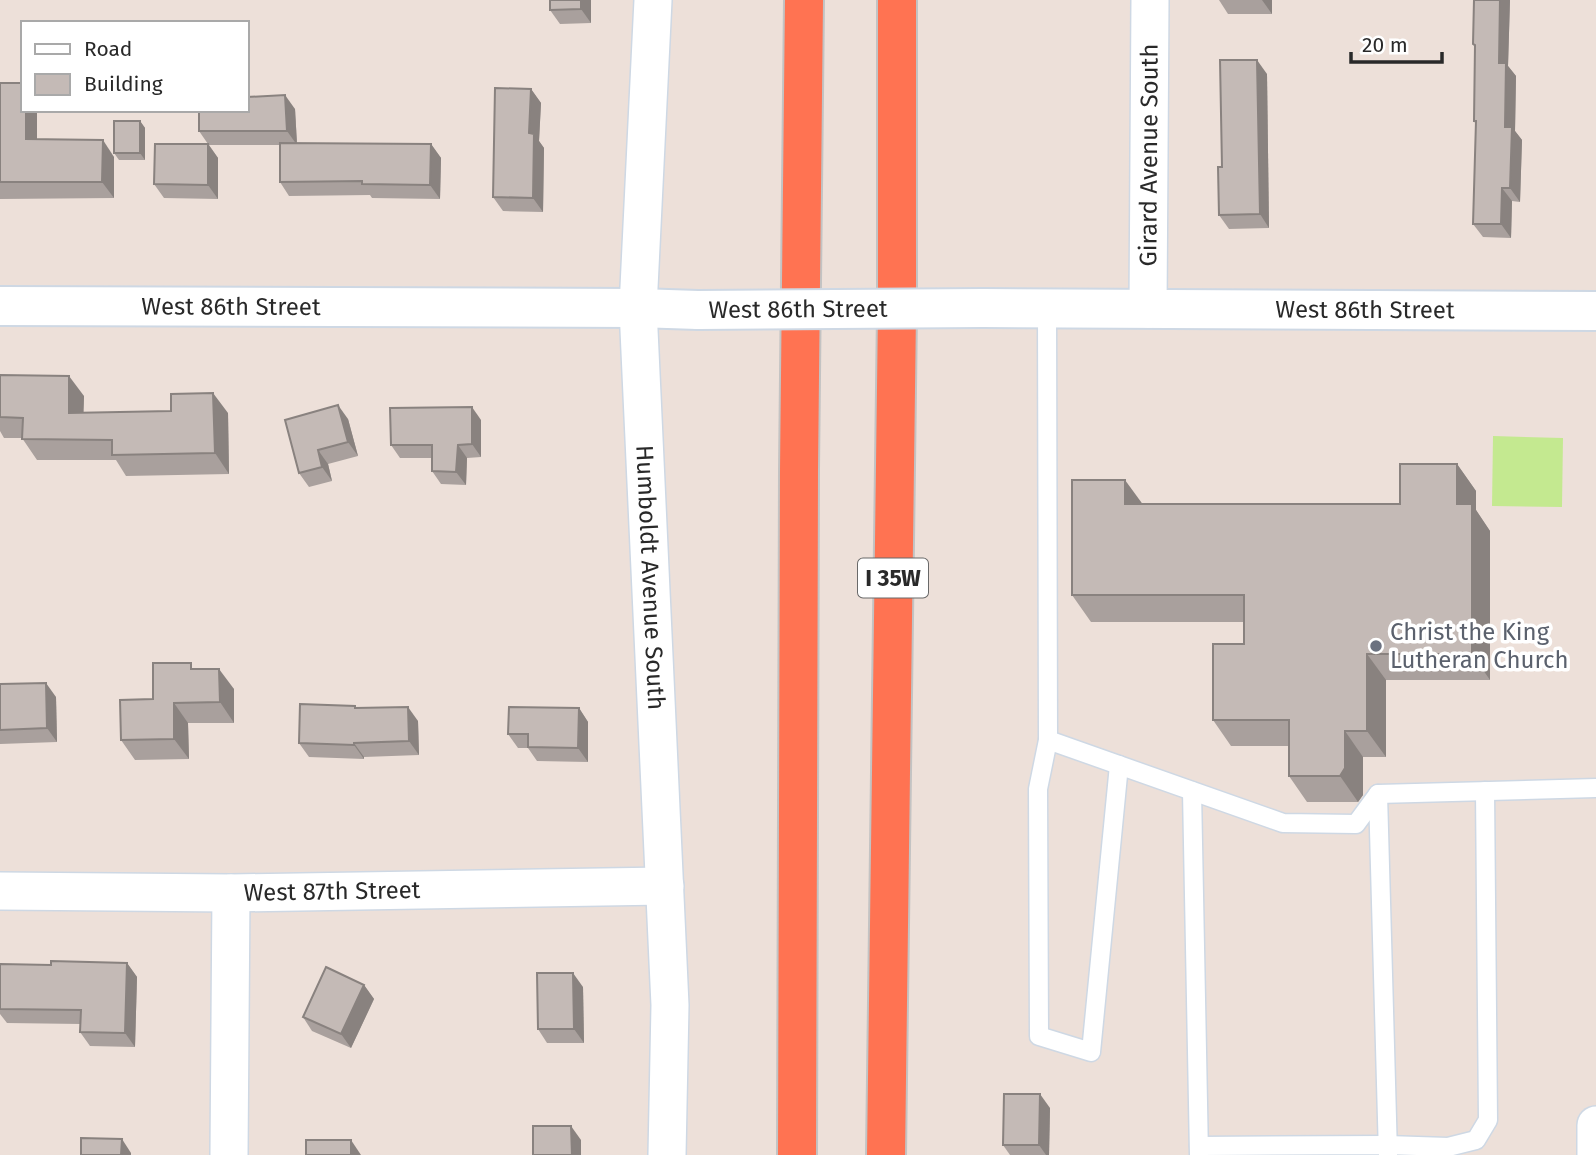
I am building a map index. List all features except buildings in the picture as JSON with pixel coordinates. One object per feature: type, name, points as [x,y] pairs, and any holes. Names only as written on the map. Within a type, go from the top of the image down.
[{"type":"highway","points":[[797,1155],[799,470],[804,0]]},
{"type":"highway","name":"I 35W","points":[[886,1155],[897,312],[897,0]]},
{"type":"street","name":"Humboldt Avenue South","points":[[653,0],[638,308],[670,1005],[667,1155]]},
{"type":"street","name":"Girard Avenue South","points":[[1149,309],[1150,0]]},
{"type":"street","name":"West 86th Street","points":[[0,306],[1596,311]]},
{"type":"street","name":"West 87th Street","points":[[0,891],[231,893],[665,887]]},
{"type":"street","points":[[229,1155],[231,893]]},
{"type":"street","points":[[1596,1125],[1596,1155]]},
{"type":"lane","points":[[1047,308],[1048,740],[1038,789],[1039,1036],[1091,1052],[1119,765]]},
{"type":"lane","points":[[1048,740],[1283,823],[1356,824],[1378,794]]},
{"type":"lane","points":[[1378,794],[1596,788]]},
{"type":"lane","points":[[1192,791],[1199,1151],[1387,1150],[1448,1147],[1476,1140],[1488,1120],[1485,791]]},
{"type":"lane","points":[[1378,794],[1387,1150]]},
{"type":"green space","points":[[1493,436],[1563,438],[1562,507],[1492,506]]},
{"type":"place","name":"Christ the King Lutheran Church","points":[[1376,646]]}]
